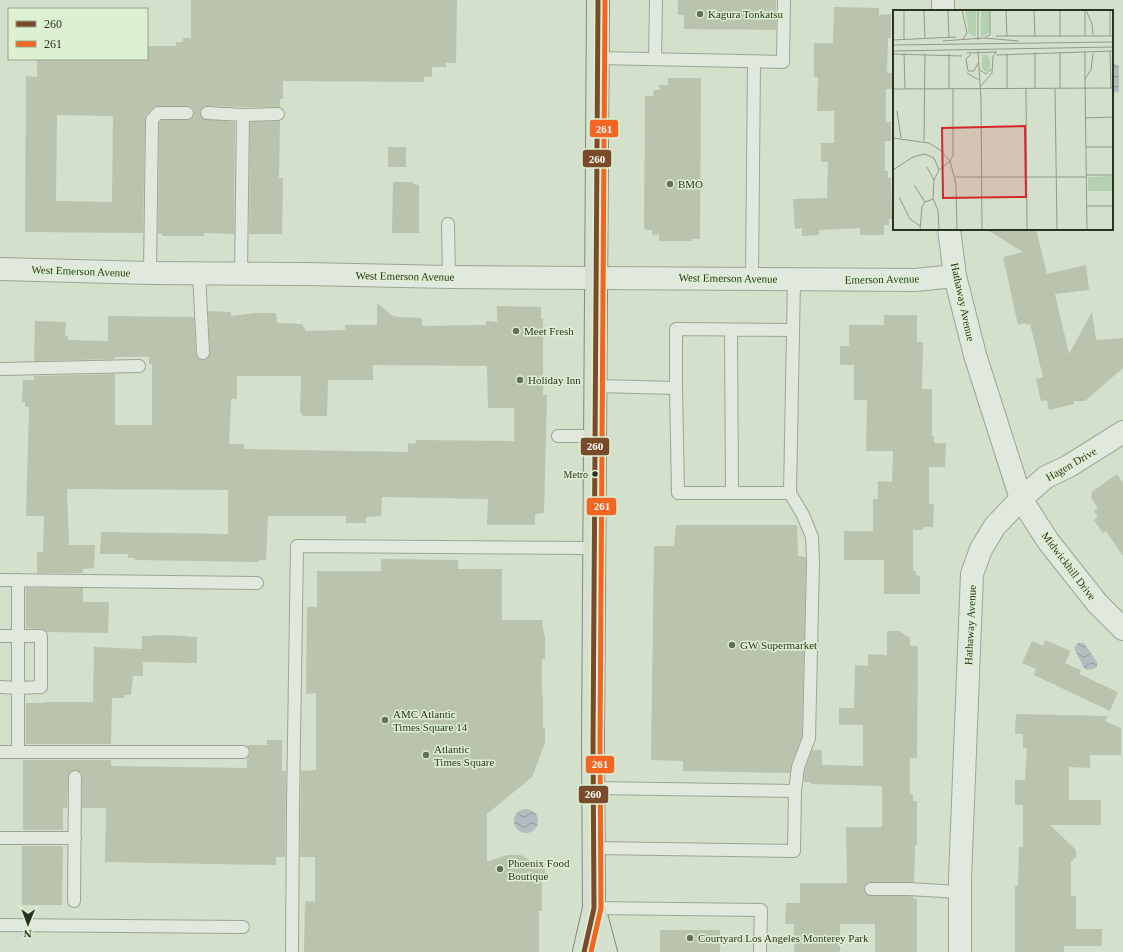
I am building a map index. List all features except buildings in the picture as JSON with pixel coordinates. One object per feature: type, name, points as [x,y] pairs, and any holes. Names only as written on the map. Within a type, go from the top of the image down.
[{"type":"main road","points":[[584,952],[594,908],[593,788],[598,0]]},
{"type":"main road","points":[[594,908],[606,952]]},
{"type":"street","name":"Hathaway Avenue","points":[[949,230],[955,276],[975,355],[1022,499],[995,526],[982,549],[972,574],[960,892],[960,952]]},
{"type":"street","name":"West Emerson Avenue","points":[[0,269],[449,277],[801,279]]},
{"type":"street","name":"Emerson Avenue","points":[[801,279],[915,280],[955,276]]},
{"type":"street","name":"Hagen Drive","points":[[1022,499],[1046,477],[1094,451],[1123,432]]},
{"type":"street","name":"Midwickhill Drive","points":[[1022,499],[1053,547],[1097,603],[1123,629]]},
{"type":"lane","points":[[655,59],[656,0]]},
{"type":"lane","points":[[598,58],[783,62],[784,0]]},
{"type":"lane","points":[[752,278],[754,62]]},
{"type":"lane","points":[[150,272],[152,120],[158,113],[187,113]]},
{"type":"lane","points":[[207,113],[243,115],[278,114]]},
{"type":"lane","points":[[241,274],[243,115]]},
{"type":"lane","points":[[448,224],[449,277]]},
{"type":"lane","points":[[199,273],[203,353]]},
{"type":"lane","points":[[594,848],[794,851],[795,791],[798,767],[809,738],[813,562],[812,537],[803,515],[790,492],[793,330],[801,279]]},
{"type":"lane","points":[[790,492],[678,492],[676,329],[793,330]]},
{"type":"lane","points":[[731,330],[732,492]]},
{"type":"lane","points":[[0,369],[139,366]]},
{"type":"lane","points":[[596,386],[676,388]]},
{"type":"lane","points":[[558,436],[595,436]]},
{"type":"lane","points":[[292,952],[297,546],[595,548]]},
{"type":"lane","points":[[0,580],[257,583]]},
{"type":"lane","points":[[18,580],[18,752]]},
{"type":"lane","points":[[0,636],[41,636],[41,687],[0,687]]},
{"type":"lane","points":[[0,752],[244,752]]},
{"type":"lane","points":[[74,901],[75,777]]},
{"type":"lane","points":[[593,788],[795,791]]},
{"type":"lane","points":[[0,838],[74,838]]},
{"type":"lane","points":[[871,889],[908,889],[960,892]]},
{"type":"lane","points":[[594,908],[761,910],[760,952]]},
{"type":"lane","points":[[0,925],[243,927]]},
{"type":"water","points":[[1113,63],[1119,66],[1119,92],[1113,94]]},
{"type":"water","points":[[1078,643],[1084,643],[1097,662],[1097,666],[1094,669],[1087,670],[1084,668],[1075,650]]},
{"type":"water","points":[[526,809],[535,812],[538,821],[535,830],[526,833],[517,830],[514,821],[517,812]]},
{"type":"transit line","name":"260","points":[[584,952],[594,908],[593,743],[598,0]]},
{"type":"transit line","name":"261","points":[[591,952],[601,908],[600,743],[605,0]]},
{"type":"place","name":"Kagura Tonkatsu","points":[[700,14]]},
{"type":"place","name":"BMO","points":[[670,184]]},
{"type":"place","name":"Meet Fresh","points":[[516,331]]},
{"type":"place","name":"Holiday Inn","points":[[520,380]]},
{"type":"place","name":"Metro","points":[[595,474]]},
{"type":"place","name":"GW Supermarket","points":[[732,645]]},
{"type":"place","name":"AMC Atlantic Times Square 14","points":[[385,720]]},
{"type":"place","name":"Atlantic Times Square","points":[[426,755]]},
{"type":"place","name":"Phoenix Food Boutique","points":[[500,869]]},
{"type":"place","name":"Courtyard Los Angeles Monterey Park","points":[[690,938]]}]
